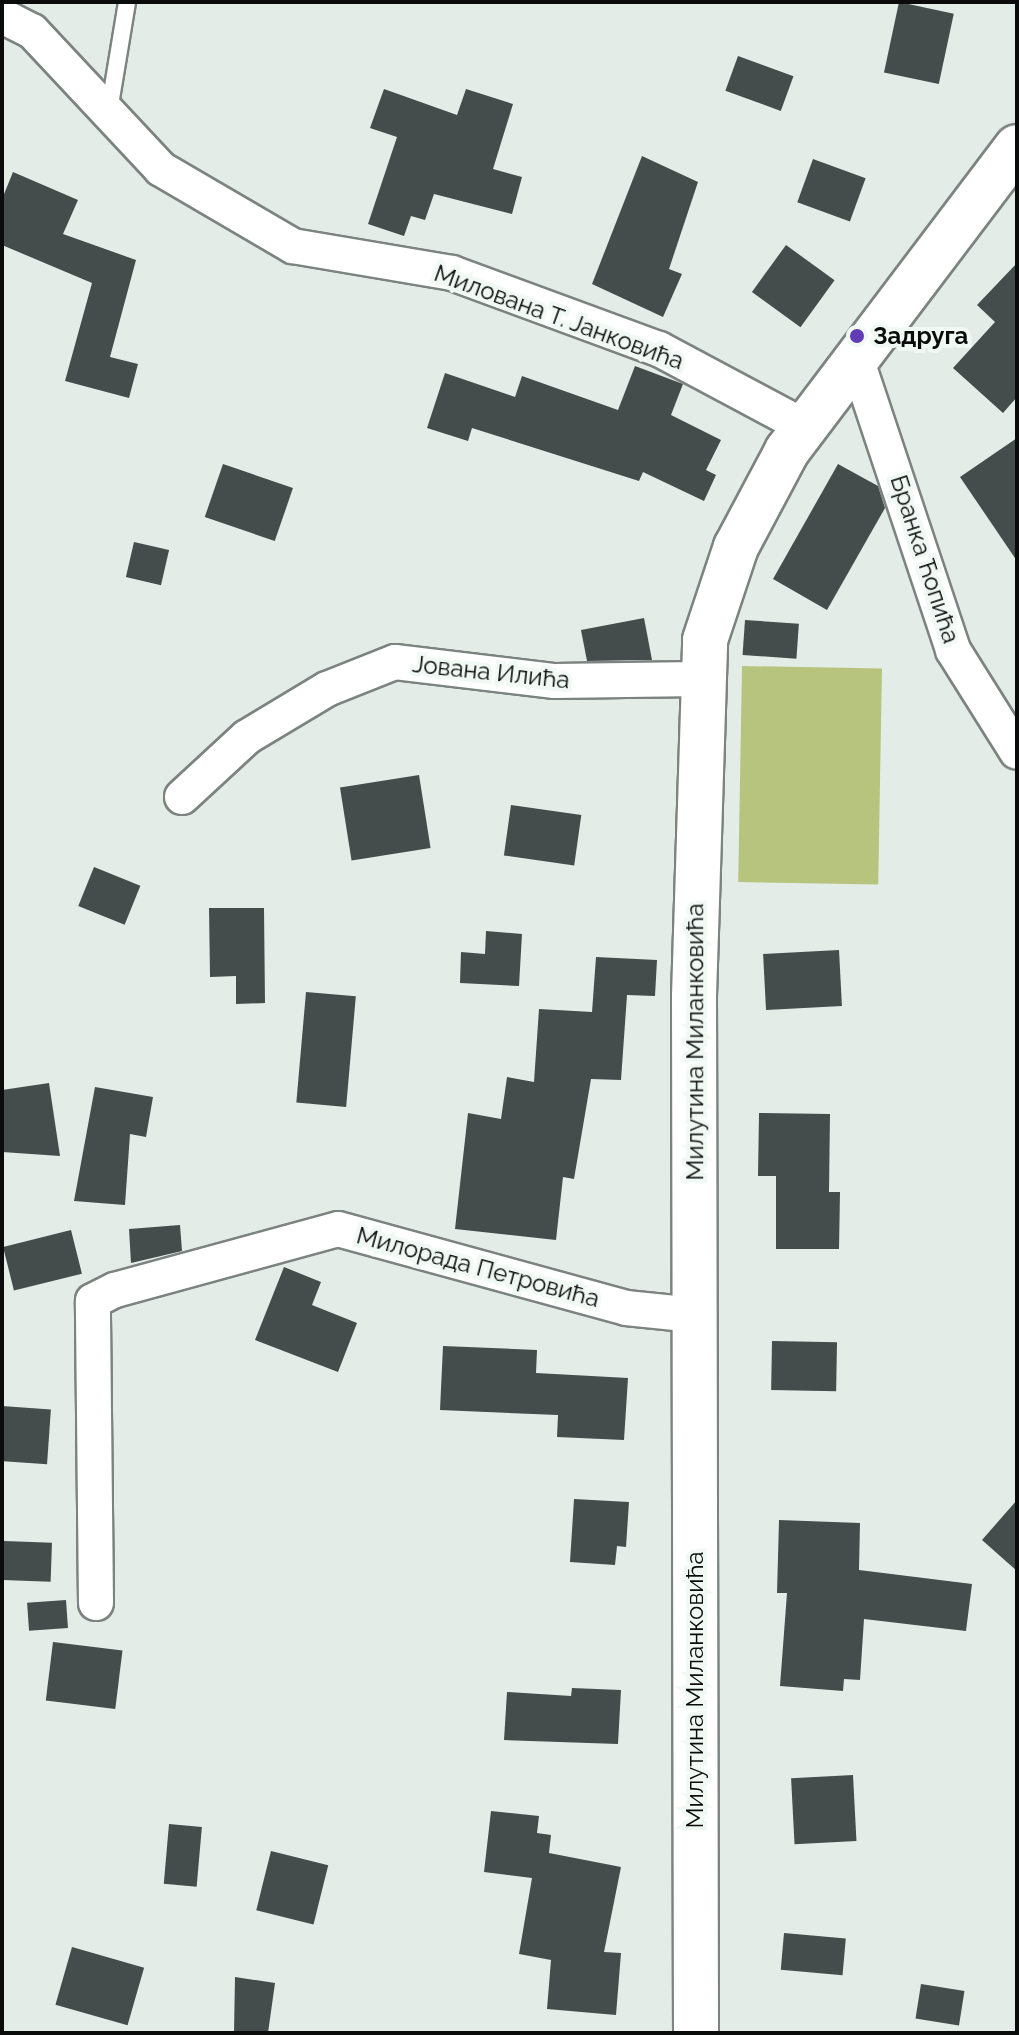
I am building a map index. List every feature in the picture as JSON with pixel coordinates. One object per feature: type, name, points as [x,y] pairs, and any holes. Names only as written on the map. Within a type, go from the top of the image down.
[{"type":"street","name":"Милована Т. Јанковића","points":[[2,16],[32,31],[161,169],[293,246],[452,273],[659,349],[803,426]]},
{"type":"street","name":"Милутина Миланковића","points":[[696,2033],[695,1315],[699,679],[736,547],[803,426],[1017,147]]},
{"type":"street","name":"Бранка Ћопића","points":[[855,355],[953,650],[1017,752]]},
{"type":"street","name":"Јована Илића","points":[[182,797],[247,737],[327,689],[395,662],[555,681],[699,679]]},
{"type":"street","name":"Милорада Петровића","points":[[96,1603],[93,1301],[115,1290],[338,1229],[626,1308],[695,1315]]},
{"type":"lane","points":[[108,113],[127,2]]},
{"type":"green space","points":[[742,666],[882,668],[878,884],[738,882]]},
{"type":"building","points":[[899,2],[954,14],[939,84],[884,72]]},
{"type":"building","points":[[738,56],[793,76],[781,111],[725,91]]},
{"type":"building","points":[[384,89],[457,115],[466,89],[513,104],[493,169],[522,177],[512,214],[434,194],[425,220],[411,216],[404,236],[368,224],[397,137],[370,128]]},
{"type":"building","points":[[642,156],[698,182],[669,269],[682,274],[663,317],[592,284]]},
{"type":"building","points":[[813,159],[866,178],[850,221],[797,202]]},
{"type":"building","points":[[13,172],[78,200],[63,234],[136,260],[110,357],[138,364],[129,398],[65,381],[92,283],[2,245],[2,199]]},
{"type":"building","points":[[786,245],[835,280],[800,327],[752,292]]},
{"type":"building","points":[[1017,263],[1017,397],[1003,413],[953,368],[995,322],[977,305]]},
{"type":"building","points":[[635,366],[683,384],[671,415],[721,440],[706,470],[716,475],[704,501],[643,472],[639,481],[472,428],[468,441],[427,428],[445,373],[515,397],[522,376],[618,410]]},
{"type":"building","points":[[1017,438],[1017,561],[960,477]]},
{"type":"building","points":[[223,464],[293,488],[275,541],[205,517]]},
{"type":"building","points":[[838,464],[878,486],[885,508],[827,610],[773,579]]},
{"type":"building","points":[[134,542],[169,550],[161,585],[126,577]]},
{"type":"building","points":[[644,618],[652,660],[587,661],[581,630]]},
{"type":"building","points":[[745,620],[799,624],[796,659],[743,655]]},
{"type":"building","points":[[419,775],[431,848],[352,861],[340,788]]},
{"type":"building","points":[[511,805],[581,815],[574,865],[504,856]]},
{"type":"building","points":[[94,867],[140,886],[125,925],[78,906]]},
{"type":"building","points":[[209,908],[264,908],[265,1003],[236,1004],[236,976],[210,977]]},
{"type":"building","points":[[486,931],[522,934],[519,986],[460,983],[461,952],[485,954]]},
{"type":"building","points":[[839,950],[842,1006],[766,1010],[763,954]]},
{"type":"building","points":[[596,957],[657,960],[655,996],[627,995],[621,1080],[591,1079],[574,1179],[563,1177],[556,1240],[455,1229],[468,1113],[501,1119],[507,1077],[534,1082],[539,1009],[592,1012]]},
{"type":"building","points":[[306,992],[356,996],[346,1107],[296,1103]]},
{"type":"building","points":[[49,1083],[60,1156],[2,1152],[2,1090]]},
{"type":"building","points":[[95,1087],[153,1097],[146,1137],[130,1134],[125,1205],[74,1201]]},
{"type":"building","points":[[759,1113],[830,1114],[829,1192],[840,1192],[839,1249],[776,1249],[776,1176],[758,1176]]},
{"type":"building","points":[[180,1225],[182,1251],[131,1263],[129,1229]]},
{"type":"building","points":[[71,1230],[82,1274],[14,1291],[3,1247]]},
{"type":"building","points":[[284,1267],[321,1282],[312,1305],[357,1323],[338,1372],[255,1340]]},
{"type":"building","points":[[772,1341],[837,1342],[836,1391],[771,1390]]},
{"type":"building","points":[[443,1346],[537,1350],[536,1373],[628,1378],[624,1440],[557,1437],[558,1415],[440,1410]]},
{"type":"building","points":[[2,1406],[51,1409],[47,1464],[2,1461]]},
{"type":"building","points":[[574,1499],[629,1502],[626,1547],[617,1546],[615,1565],[570,1562]]},
{"type":"building","points":[[1017,1500],[1017,1571],[982,1540]]},
{"type":"building","points":[[779,1520],[860,1523],[859,1570],[972,1584],[966,1631],[864,1619],[860,1680],[844,1679],[843,1691],[780,1686],[787,1593],[777,1593]]},
{"type":"building","points":[[4,1541],[52,1543],[51,1582],[3,1580]]},
{"type":"building","points":[[66,1600],[68,1628],[29,1631],[27,1603]]},
{"type":"building","points":[[53,1642],[122,1651],[115,1709],[46,1701]]},
{"type":"building","points":[[572,1688],[621,1690],[618,1744],[504,1740],[507,1692],[571,1696]]},
{"type":"building","points":[[853,1775],[856,1841],[795,1844],[791,1778]]},
{"type":"building","points":[[491,1811],[539,1816],[537,1833],[551,1835],[549,1853],[621,1867],[604,1952],[621,1953],[616,2015],[547,2009],[551,1960],[519,1954],[532,1878],[484,1872]]},
{"type":"building","points":[[169,1824],[202,1827],[197,1887],[164,1884]]},
{"type":"building","points":[[271,1851],[328,1865],[313,1924],[256,1910]]},
{"type":"building","points":[[784,1933],[846,1938],[843,1975],[781,1970]]},
{"type":"building","points":[[72,1947],[144,1968],[128,2025],[55,2005]]},
{"type":"building","points":[[235,1977],[275,1983],[268,2033],[234,2033]]},
{"type":"building","points":[[921,1984],[964,1991],[959,2025],[916,2019]]},
{"type":"place","name":"Задруга","points":[[857,336]]}]
